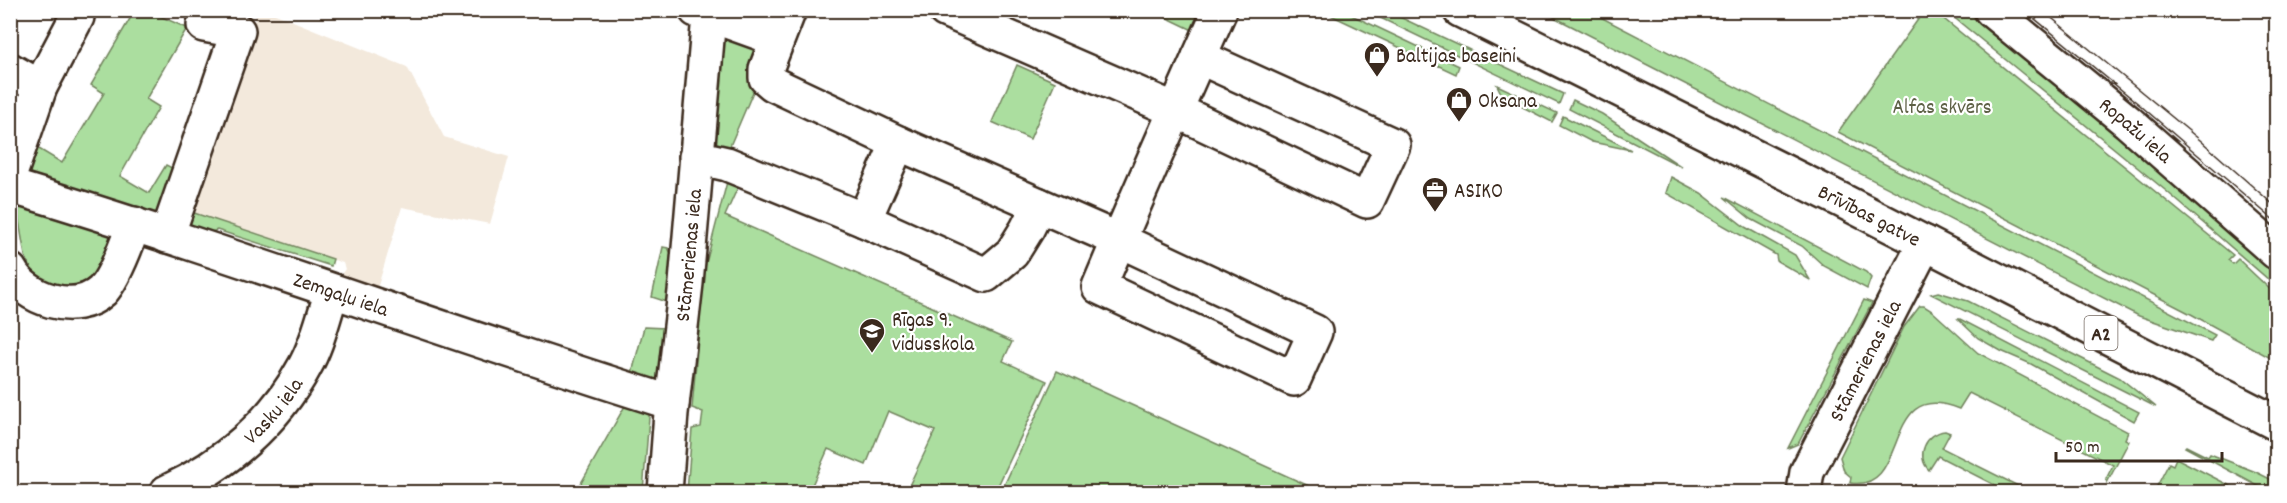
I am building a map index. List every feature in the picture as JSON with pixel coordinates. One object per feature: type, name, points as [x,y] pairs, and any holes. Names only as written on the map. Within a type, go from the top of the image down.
[{"type":"main road","points":[[945,10],[1175,110],[1367,201],[1393,145],[1199,57]]},
{"type":"main road","points":[[703,13],[783,25],[766,69],[766,78],[774,84],[897,143],[1119,240],[1315,332],[1294,379],[1099,287],[1119,240],[1175,110],[1220,10]]},
{"type":"main road","name":"Brīvības gatve","points":[[1460,10],[1925,243],[2277,423]]},
{"type":"main road","name":"Ropažu iela","points":[[1991,10],[2128,122],[2277,252]]},
{"type":"main road","name":"Stāmerienas iela","points":[[665,492],[696,158],[703,13]]},
{"type":"main road","points":[[10,174],[40,87],[77,17]]},
{"type":"main road","points":[[167,236],[238,31],[204,25]]},
{"type":"main road","points":[[10,70],[40,87]]},
{"type":"main road","points":[[864,220],[897,143]]},
{"type":"main road","points":[[696,158],[727,164],[864,220],[986,275],[1012,253],[1039,205]]},
{"type":"main road","name":"Zemgaļu iela","points":[[10,186],[134,224],[529,358],[672,403]]},
{"type":"main road","points":[[10,270],[16,280],[37,296],[62,303],[82,301],[102,291],[119,263],[134,224]]},
{"type":"main road","name":"Stāmerienas iela","points":[[1800,488],[1925,243]]},
{"type":"main road","name":"Vasku iela","points":[[167,492],[196,479],[240,446],[270,417],[305,366],[320,331],[332,292]]},
{"type":"shaded area","points":[[258,11],[268,11],[407,67],[444,137],[509,157],[490,224],[402,207],[377,289],[340,276],[345,269],[343,263],[184,210]]},
{"type":"green space","points":[[1153,11],[1212,11],[1201,34]]},
{"type":"green space","points":[[1322,11],[1343,11],[1459,66],[1456,74]]},
{"type":"green space","points":[[1366,11],[1387,11],[1563,94],[1559,104]]},
{"type":"green space","points":[[1542,11],[1589,11],[2215,335],[2211,341],[2139,316]]},
{"type":"green space","name":"Alfas skvērs","points":[[1924,11],[1934,11],[2233,255],[2228,260],[2233,264],[2238,259],[2276,295],[2276,361],[2191,314],[1838,132]]},
{"type":"green space","points":[[1946,11],[1971,11],[2175,177],[2276,269],[2276,286],[2165,190]]},
{"type":"green space","points":[[153,13],[187,28],[146,99],[159,107],[120,176],[149,193],[166,165],[180,172],[163,213],[154,217],[26,174],[34,146],[62,163],[104,93],[91,85],[131,17]]},
{"type":"green space","points":[[727,33],[767,41],[750,84],[755,87],[727,153],[721,155],[709,138],[716,41]]},
{"type":"green space","points":[[1017,65],[1055,82],[1030,139],[992,122]]},
{"type":"green space","points":[[1497,85],[1557,113],[1552,122],[1503,97]]},
{"type":"green space","points":[[1573,100],[1602,114],[1682,167],[1569,109]]},
{"type":"green space","points":[[1563,116],[1631,150],[1592,142],[1559,125]]},
{"type":"green space","name":"Rīgas 9. vidusskola","points":[[729,174],[741,180],[725,216],[1012,342],[1003,361],[1047,381],[995,492],[906,492],[935,431],[888,411],[866,465],[828,449],[809,492],[687,492],[692,429],[701,427],[703,412],[692,408],[704,271]]},
{"type":"green space","points":[[1671,177],[1701,193],[1745,227],[1795,255],[1810,280],[1777,261],[1776,255],[1666,193]]},
{"type":"green space","points":[[1724,197],[1866,272],[1871,278],[1867,289],[1824,266],[1802,246],[1751,219]]},
{"type":"green space","points":[[16,204],[122,232],[86,293],[37,280],[25,256]]},
{"type":"green space","points":[[191,212],[333,259],[331,266],[217,230],[206,234],[187,228]]},
{"type":"green space","points":[[663,247],[668,248],[671,253],[667,302],[652,297]]},
{"type":"green space","points":[[1938,292],[1968,301],[2120,378],[2156,407],[1931,294]]},
{"type":"green space","points":[[1864,300],[1872,303],[1798,444],[1788,448]]},
{"type":"green space","points":[[1920,306],[1932,311],[1978,353],[2128,432],[2125,439],[2129,441],[2107,483],[2106,479],[2113,465],[1969,393],[1959,409],[1934,403],[1917,408],[1906,421],[1882,471],[1869,481],[1850,483],[1851,477],[1844,471],[1840,457],[1904,327]]},
{"type":"green space","points":[[1958,319],[2139,412],[2134,421],[2031,364],[1978,338]]},
{"type":"green space","points":[[644,327],[665,328],[660,376],[652,381],[626,374],[632,373]]},
{"type":"green space","points":[[1057,371],[1322,492],[1001,492]]},
{"type":"green space","points":[[629,399],[650,405],[643,491],[576,492]]},
{"type":"green space","points":[[1945,431],[1950,433],[1942,448],[2030,492],[2008,492],[1938,456],[1929,470],[1923,458],[1925,446],[1933,436]]},
{"type":"green space","points":[[2186,446],[2208,457],[2210,454],[2276,482],[2276,492],[2269,492]]},
{"type":"green space","points":[[2176,458],[2242,492],[2166,492],[2160,489],[2154,492],[2169,463],[2173,465]]},
{"type":"tram line","points":[[2024,10],[2141,106],[2276,222]]},
{"type":"tram line","points":[[2042,10],[2200,140],[2276,207]]},
{"type":"place","name":"Baltijas baseini","points":[[1377,78]]},
{"type":"place","name":"Oksana","points":[[1459,123]]},
{"type":"place","name":"ASIKO","points":[[1435,213]]},
{"type":"place","name":"Rīgas 9. vidusskola","points":[[872,354]]}]
